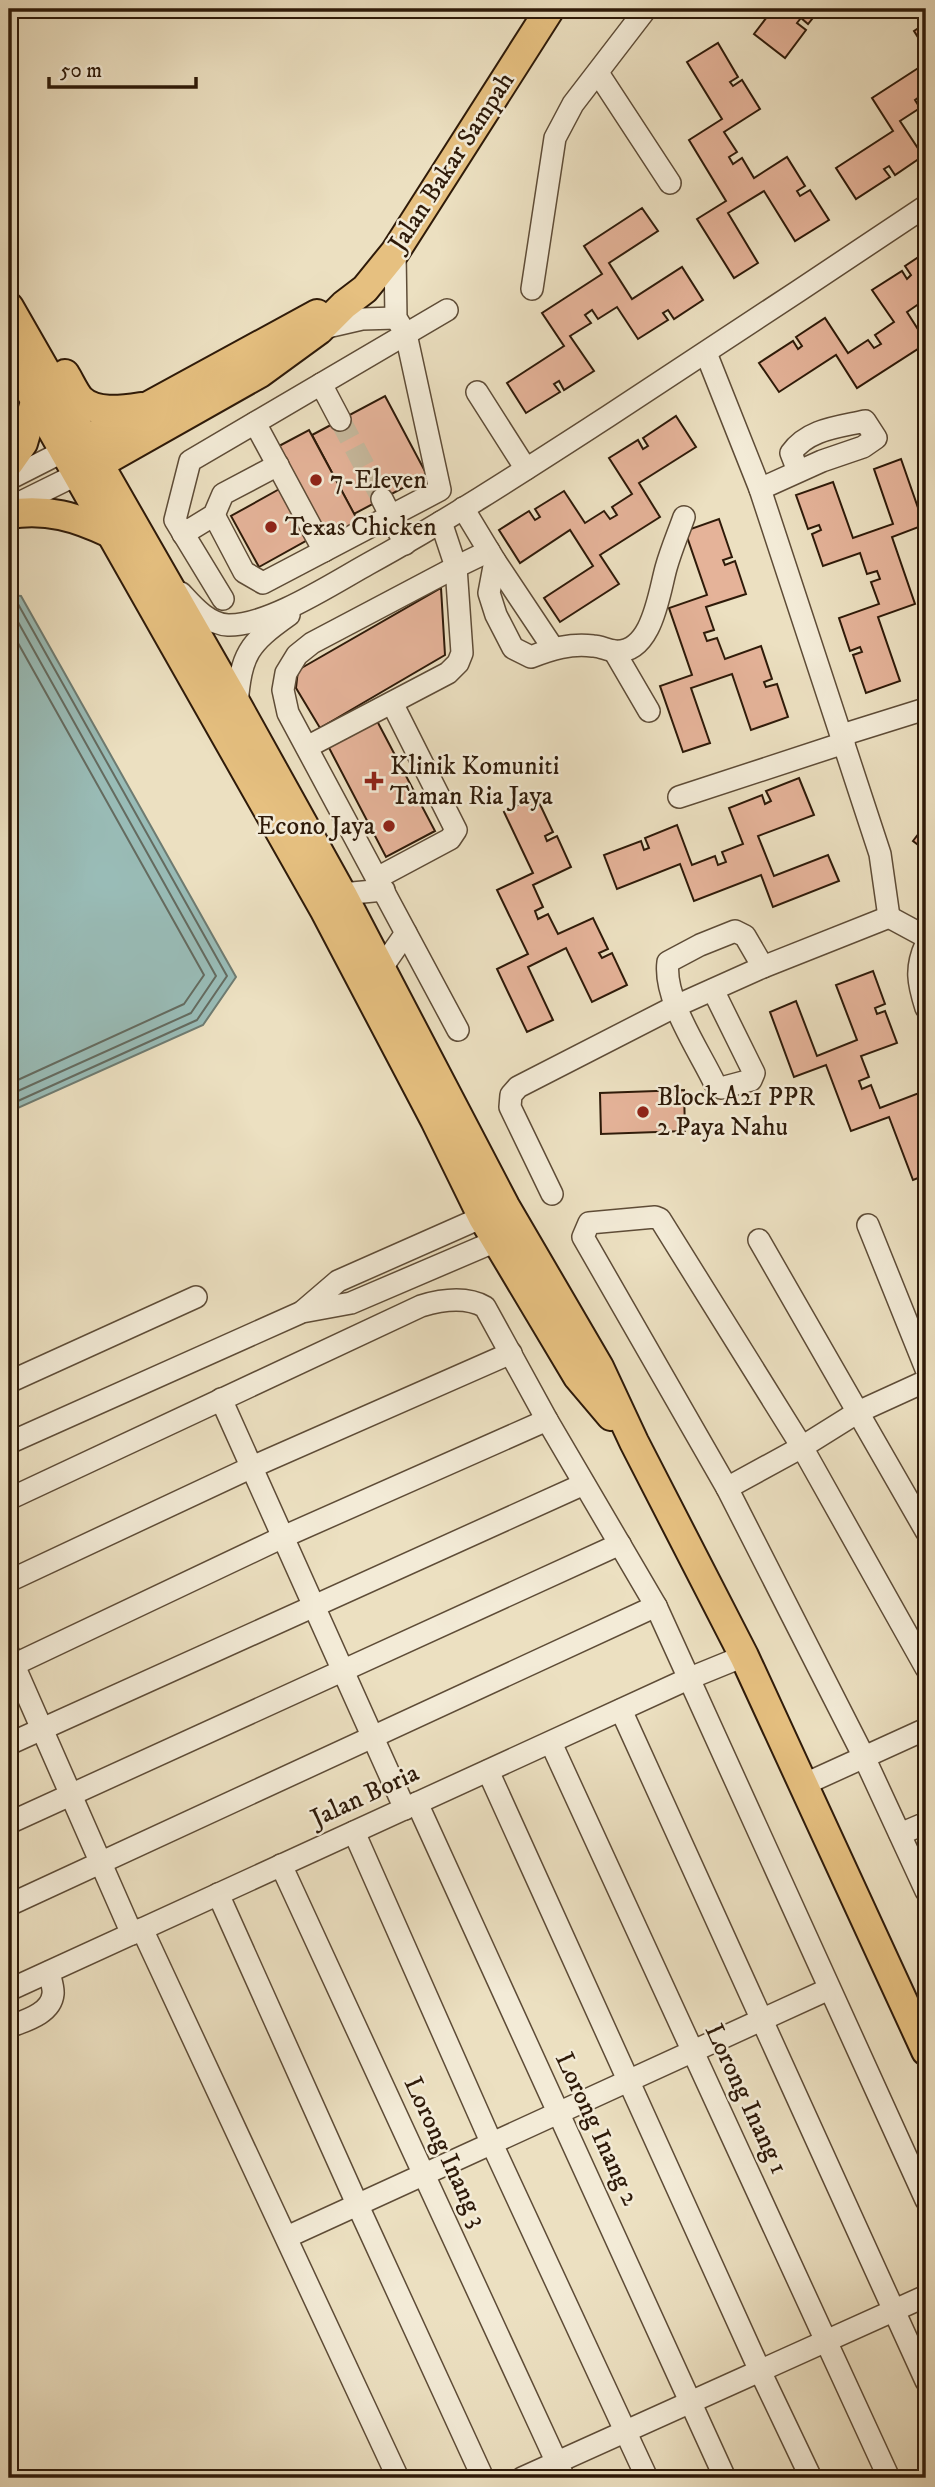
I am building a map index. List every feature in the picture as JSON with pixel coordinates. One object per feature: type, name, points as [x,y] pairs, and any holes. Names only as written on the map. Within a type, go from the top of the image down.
[{"type":"main road","name":"Jalan Bakar Sampah","points":[[154,418],[260,373],[319,330],[365,289],[395,253],[550,9]]},
{"type":"main road","points":[[9,282],[81,400],[96,407],[154,418],[125,480],[121,501]]},
{"type":"main road","name":"Jalan Bakar Sampah","points":[[82,458],[154,418],[311,316],[344,305]]},
{"type":"main road","points":[[9,307],[82,458],[110,533],[324,909],[435,1121],[501,1224]]},
{"type":"main road","points":[[9,354],[35,402],[121,501],[342,894],[381,969],[501,1224],[578,1377],[634,1442],[744,1656],[926,2051]]},
{"type":"main road","points":[[9,463],[23,443],[35,402]]},
{"type":"main road","points":[[9,514],[28,511],[56,512],[80,519],[110,533]]},
{"type":"street","points":[[532,289],[555,138],[573,104],[646,9]]},
{"type":"street","points":[[598,73],[670,183]]},
{"type":"street","points":[[162,574],[212,621],[226,625],[253,621],[278,612],[405,544],[463,509],[706,353],[926,206]]},
{"type":"street","points":[[214,515],[244,572],[263,583],[324,551],[386,508],[440,490],[401,326],[395,253]]},
{"type":"street","points":[[223,599],[175,520],[190,461],[321,384],[401,326],[447,310]]},
{"type":"street","points":[[319,330],[346,321],[401,326]]},
{"type":"street","points":[[706,353],[760,489],[843,739],[880,854],[889,917]]},
{"type":"street","points":[[321,384],[340,420]]},
{"type":"street","points":[[477,392],[526,469]]},
{"type":"street","points":[[256,423],[324,551]]},
{"type":"street","points":[[9,479],[82,458]]},
{"type":"street","points":[[9,508],[82,458]]},
{"type":"street","points":[[183,534],[214,515],[223,494],[278,466]]},
{"type":"street","points":[[760,489],[798,471]]},
{"type":"street","points":[[386,508],[405,544]]},
{"type":"street","points":[[463,509],[553,648]]},
{"type":"street","points":[[492,556],[489,593],[496,615],[513,648],[531,657],[553,648],[593,646],[626,651],[647,631],[684,517]]},
{"type":"street","points":[[307,747],[448,673],[458,663],[462,653],[456,567],[441,522]]},
{"type":"street","points":[[458,1030],[307,747],[284,701],[283,690],[286,673],[297,655],[312,643],[456,567],[492,556]]},
{"type":"street","points":[[237,705],[239,680],[249,650],[261,636],[334,583]]},
{"type":"street","points":[[614,651],[649,711]]},
{"type":"street","points":[[342,894],[380,884],[450,839],[456,830],[392,703]]},
{"type":"street","points":[[680,797],[922,710]]},
{"type":"street","points":[[889,917],[926,937]]},
{"type":"street","points":[[552,1194],[510,1107],[511,1094],[518,1087],[676,1006],[763,967],[889,917]]},
{"type":"street","points":[[713,990],[754,1073],[751,1080],[721,1088],[715,1084],[676,1006],[666,976],[668,962],[735,931],[745,936],[763,967]]},
{"type":"street","points":[[381,969],[406,933]]},
{"type":"street","points":[[926,944],[919,960],[918,972],[926,1008]]},
{"type":"street","points":[[926,1668],[802,1447],[660,1219],[655,1217],[589,1223],[583,1237],[727,1488],[864,1757],[926,1891]]},
{"type":"street","points":[[9,1443],[302,1312],[351,1303],[501,1224]]},
{"type":"street","points":[[867,1225],[926,1369]]},
{"type":"street","points":[[759,1240],[926,1531]]},
{"type":"street","points":[[9,1382],[196,1297]]},
{"type":"street","points":[[9,1499],[421,1306],[433,1302],[466,1300],[485,1307],[547,1420],[656,1606],[926,2200]]},
{"type":"street","points":[[9,1581],[252,1467],[511,1353]]},
{"type":"street","points":[[727,1488],[802,1447],[858,1412],[926,1381]]},
{"type":"street","name":"Lorong Inang 2","points":[[221,1399],[373,1738],[411,1806],[559,2113],[725,2478]]},
{"type":"street","points":[[398,2478],[287,2237],[101,1862],[10,1662],[547,1420]]},
{"type":"street","points":[[9,1744],[584,1484]]},
{"type":"street","points":[[9,1824],[620,1544]]},
{"type":"street","points":[[9,1905],[656,1606]]},
{"type":"street","name":"Jalan Boria","points":[[9,1990],[690,1678],[744,1656]]},
{"type":"street","points":[[621,1710],[926,2381]]},
{"type":"street","points":[[805,1784],[926,1729]]},
{"type":"street","name":"Lorong Inang 1","points":[[551,1743],[889,2478]]},
{"type":"street","points":[[488,1771],[811,2478]]},
{"type":"street","points":[[900,1834],[926,1823]]},
{"type":"street","points":[[354,1832],[492,2144],[648,2478]]},
{"type":"street","name":"Lorong Inang 3","points":[[281,1865],[560,2470]]},
{"type":"street","points":[[218,1894],[483,2478]]},
{"type":"street","points":[[9,2027],[48,2007],[54,1994],[48,1972]]},
{"type":"street","points":[[287,2237],[829,1989]]},
{"type":"street","points":[[522,2478],[560,2470],[626,2431],[926,2296]]},
{"type":"water","points":[[9,595],[21,596],[236,977],[203,1025],[9,1112]]},
{"type":"building","points":[[773,9],[820,9],[808,24],[801,18],[797,23],[806,30],[785,58],[754,34]]},
{"type":"building","points":[[926,23],[926,50],[914,31]]},
{"type":"building","points":[[718,43],[738,77],[730,82],[733,86],[742,80],[760,109],[724,132],[737,152],[729,157],[733,164],[742,158],[754,178],[787,157],[805,186],[797,191],[800,196],[810,190],[829,220],[795,241],[764,191],[728,213],[758,263],[734,278],[697,219],[726,201],[689,140],[722,119],[687,62]]},
{"type":"building","points":[[926,63],[926,101],[922,95],[915,100],[920,108],[900,121],[923,156],[895,175],[889,166],[884,169],[890,177],[856,199],[836,168],[893,131],[872,98]]},
{"type":"building","points":[[642,208],[658,231],[609,263],[632,299],[682,267],[703,300],[674,319],[668,310],[663,313],[668,320],[638,339],[617,307],[598,319],[592,310],[585,315],[591,323],[570,336],[594,371],[564,390],[559,381],[554,384],[560,392],[526,413],[507,383],[564,346],[542,313],[602,274],[584,246]]},
{"type":"building","points":[[926,252],[926,299],[907,312],[926,342],[926,362],[918,349],[857,388],[836,355],[779,392],[759,363],[793,341],[798,349],[802,346],[796,337],[825,318],[848,353],[868,340],[874,348],[881,344],[875,335],[894,322],[872,290],[902,271],[907,279],[911,275],[905,266]]},
{"type":"building","points":[[385,396],[427,475],[354,514],[312,435]]},
{"type":"building","points":[[676,416],[696,447],[639,483],[660,517],[600,555],[619,584],[560,622],[544,598],[593,566],[570,530],[520,563],[499,530],[529,511],[535,520],[540,517],[535,509],[564,491],[585,523],[604,511],[610,519],[617,515],[612,507],[632,494],[609,458],[638,440],[643,449],[648,446],[643,438]]},
{"type":"building","name":"7-Eleven","points":[[309,430],[358,521],[328,537],[279,446]]},
{"type":"building","points":[[901,459],[924,525],[892,537],[915,604],[878,617],[900,681],[866,693],[853,655],[862,652],[860,647],[850,651],[839,618],[879,604],[871,582],[880,579],[877,571],[867,574],[860,553],[823,566],[812,534],[821,530],[819,525],[808,529],[796,495],[833,482],[853,538],[893,524],[874,469]]},
{"type":"building","name":"Texas Chicken","points":[[283,487],[311,538],[259,567],[231,516]]},
{"type":"building","points":[[719,519],[732,557],[723,560],[725,565],[735,561],[746,594],[706,607],[714,630],[704,633],[707,641],[717,638],[725,659],[761,646],[772,679],[764,682],[766,687],[777,684],[788,717],[751,730],[732,674],[691,688],[710,743],[683,752],[660,686],[692,675],[669,608],[707,595],[685,531]]},
{"type":"building","points":[[441,588],[445,655],[320,728],[296,688],[298,670]]},
{"type":"building","points":[[376,719],[435,831],[386,857],[327,744]]},
{"type":"building","points":[[799,778],[814,815],[758,836],[774,876],[828,855],[839,881],[773,907],[761,875],[694,901],[680,864],[617,889],[604,855],[641,841],[644,850],[649,848],[645,838],[677,825],[692,865],[715,856],[718,865],[726,862],[722,852],[743,844],[729,808],[762,795],[765,804],[771,801],[766,791]]},
{"type":"building","points":[[536,796],[553,832],[545,836],[547,841],[557,836],[571,867],[533,885],[543,907],[535,911],[538,919],[548,914],[558,934],[593,918],[608,949],[599,953],[602,958],[612,953],[627,985],[592,1002],[566,948],[528,967],[553,1020],[527,1032],[497,969],[528,954],[497,890],[533,873],[504,812]]},
{"type":"building","points":[[926,824],[926,851],[913,841]]},
{"type":"building","points":[[873,971],[885,1004],[875,1008],[877,1014],[885,1011],[897,1043],[861,1056],[869,1077],[859,1081],[862,1089],[871,1085],[880,1108],[919,1093],[926,1111],[926,1127],[921,1129],[923,1134],[926,1132],[926,1175],[913,1180],[889,1117],[851,1131],[826,1065],[794,1077],[770,1012],[796,1001],[817,1056],[857,1040],[836,985]]},
{"type":"building","name":"Block A21 PPR 2 Paya Nahu","points":[[684,1090],[685,1131],[601,1134],[600,1093]]},
{"type":"tunnel","points":[[340,420],[382,499]]},
{"type":"place","name":"7-Eleven","points":[[316,480]]},
{"type":"place","name":"Texas Chicken","points":[[271,527]]},
{"type":"place","name":"Klinik Komuniti Taman Ria Jaya","points":[[374,781]]},
{"type":"place","name":"Econo Jaya","points":[[389,826]]},
{"type":"place","name":"Block A21 PPR 2 Paya Nahu","points":[[643,1112]]}]
